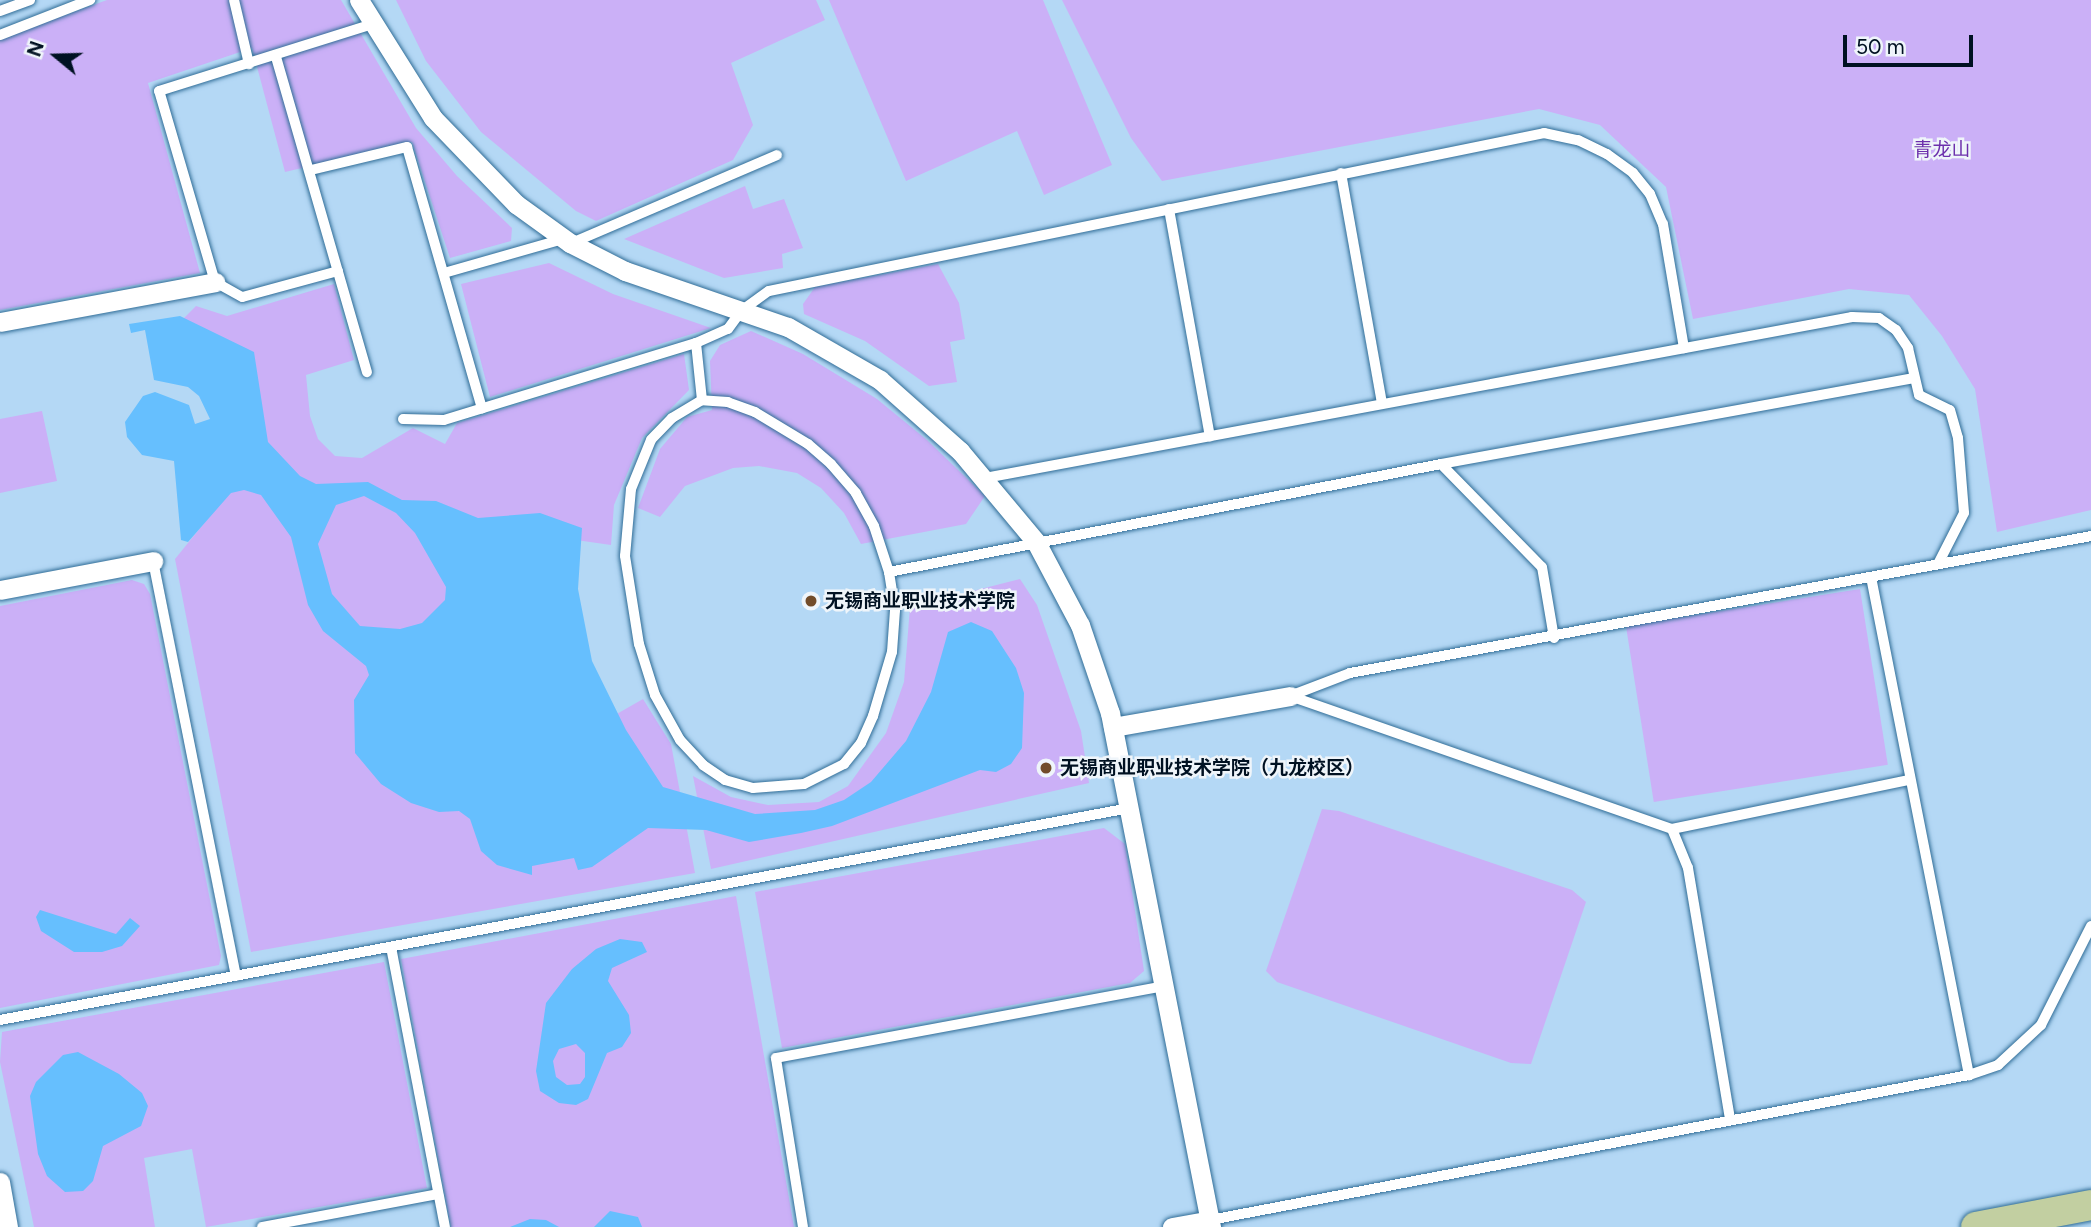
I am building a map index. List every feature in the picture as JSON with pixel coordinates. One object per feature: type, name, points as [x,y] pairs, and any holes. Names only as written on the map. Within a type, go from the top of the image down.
[{"type":"main road","points":[[1976,1227],[2091,1205]]},
{"type":"street","points":[[359,0],[412,89],[463,153],[516,204],[567,241],[625,271],[788,327],[880,380],[923,415],[985,478],[1037,542],[1098,667],[1129,808],[1210,1224],[1172,1227]]},
{"type":"street","points":[[0,322],[215,282]]},
{"type":"street","points":[[0,590],[153,561]]},
{"type":"street","points":[[1113,727],[1290,696]]},
{"type":"street","points":[[0,1182],[5,1222]]},
{"type":"lane","points":[[0,11],[30,0]]},
{"type":"lane","points":[[0,35],[90,0]]},
{"type":"lane","points":[[234,0],[249,64]]},
{"type":"lane","points":[[338,271],[242,297],[215,282],[159,90],[276,57],[373,24]]},
{"type":"lane","points":[[276,57],[311,170],[367,372]]},
{"type":"lane","points":[[403,419],[443,420],[696,343],[728,329],[741,311],[769,290],[1544,133],[1578,140],[1607,154],[1633,173],[1650,194],[1663,224],[1684,348]]},
{"type":"lane","points":[[311,170],[407,147],[482,408]]},
{"type":"lane","points":[[444,273],[567,241],[778,155]]},
{"type":"lane","points":[[1341,173],[1382,403]]},
{"type":"lane","points":[[1168,209],[1210,436]]},
{"type":"lane","points":[[985,478],[1852,317],[1879,318],[1896,330],[1908,348],[1919,395],[1950,410],[1958,438],[1964,513],[1938,564]]},
{"type":"lane","points":[[696,343],[702,400]]},
{"type":"lane","points":[[889,572],[1441,464],[1913,378]]},
{"type":"lane","points":[[702,400],[728,402],[755,412],[808,444],[831,464],[856,493],[874,526],[889,572],[895,610],[886,681],[861,743],[844,764],[827,776],[781,788],[734,782],[703,765],[680,740],[655,695],[639,644],[625,556],[631,489],[638,464],[651,440],[672,418],[702,400]]},
{"type":"lane","points":[[1441,464],[1542,567],[1554,638]]},
{"type":"lane","points":[[1290,696],[1350,673],[1554,638],[2091,536]]},
{"type":"lane","points":[[153,561],[236,976]]},
{"type":"lane","points":[[1871,577],[1908,780],[1969,1075]]},
{"type":"lane","points":[[1290,696],[1672,829],[1908,780]]},
{"type":"lane","points":[[0,1020],[1129,808]]},
{"type":"lane","points":[[1672,829],[1688,868],[1730,1120]]},
{"type":"lane","points":[[1210,1224],[1969,1075],[1998,1065],[2041,1025],[2091,926]]},
{"type":"lane","points":[[391,947],[445,1227]]},
{"type":"lane","points":[[803,1227],[776,1058],[1164,986]]},
{"type":"lane","points":[[262,1227],[438,1194]]},
{"type":"green space","points":[[107,0],[341,0],[416,128],[457,176],[512,228],[511,241],[450,258],[412,142],[285,172],[252,48],[148,83],[200,273],[0,310],[0,39]]},
{"type":"green space","points":[[396,0],[816,0],[825,20],[731,63],[753,125],[733,160],[596,221],[576,211],[481,132],[426,61]]},
{"type":"green space","points":[[829,0],[1043,0],[1112,165],[1044,195],[1017,131],[906,181]]},
{"type":"green space","name":"青龙山","points":[[1062,0],[2091,0],[2091,510],[1997,532],[1975,389],[1942,336],[1909,295],[1849,289],[1693,319],[1666,187],[1600,125],[1539,109],[1162,181],[1131,138]]},
{"type":"green space","points":[[745,186],[753,209],[784,199],[803,248],[782,254],[783,268],[724,278],[624,239]]},
{"type":"green space","points":[[549,263],[613,294],[711,328],[490,397],[461,284]]},
{"type":"green space","points":[[938,264],[959,303],[965,339],[950,342],[957,382],[929,386],[865,341],[804,314],[803,304],[815,287]]},
{"type":"green space","points":[[334,284],[354,360],[306,375],[310,416],[318,439],[335,456],[362,458],[413,428],[445,444],[457,423],[684,354],[689,390],[642,438],[614,505],[611,545],[576,540],[576,628],[615,715],[643,699],[671,744],[695,873],[251,952],[175,559],[266,447],[181,321],[196,306],[227,316]]},
{"type":"green space","points":[[751,331],[803,354],[877,399],[927,440],[985,496],[966,524],[861,544],[844,513],[821,488],[797,473],[759,466],[733,468],[685,486],[660,517],[638,508],[660,449],[687,417],[712,410],[710,361],[720,345]]},
{"type":"green space","points":[[42,411],[57,481],[0,493],[0,419]]},
{"type":"green space","points":[[1020,579],[1037,605],[1081,731],[1089,783],[711,869],[693,776],[731,797],[768,805],[819,802],[848,786],[886,733],[904,682],[910,607]]},
{"type":"green space","points":[[132,580],[144,584],[150,594],[221,956],[219,965],[0,1008],[0,606]]},
{"type":"green space","points":[[1860,589],[1888,765],[1654,802],[1626,626]]},
{"type":"green space","points":[[1322,809],[1339,811],[1572,890],[1586,902],[1531,1064],[1511,1063],[1277,982],[1266,971]]},
{"type":"green space","points":[[1104,828],[1125,844],[1144,971],[1130,983],[782,1048],[755,892]]},
{"type":"green space","points":[[736,896],[794,1227],[451,1227],[401,959]]},
{"type":"green space","points":[[384,962],[427,1188],[206,1227],[192,1149],[144,1158],[155,1227],[34,1227],[0,1062],[2,1032]]},
{"type":"water","points":[[180,316],[254,352],[268,442],[300,476],[316,484],[368,482],[402,500],[436,501],[478,518],[540,513],[582,528],[578,589],[592,661],[626,730],[663,787],[755,814],[815,810],[844,800],[871,782],[906,741],[931,692],[948,632],[971,622],[992,631],[1016,668],[1024,693],[1022,748],[1011,764],[996,772],[980,770],[832,826],[801,833],[749,842],[706,830],[648,828],[592,867],[578,870],[574,858],[532,866],[532,875],[497,865],[481,851],[470,819],[459,811],[439,812],[411,803],[381,784],[355,753],[354,700],[369,675],[366,666],[323,631],[308,605],[291,537],[261,495],[244,490],[231,493],[188,542],[181,540],[174,461],[142,455],[127,437],[125,422],[143,396],[155,392],[189,405],[195,424],[210,419],[199,396],[188,387],[154,380],[145,330],[131,333],[129,324]],"holes":[[[364,496],[396,513],[415,533],[446,587],[445,600],[422,623],[400,629],[360,626],[332,594],[318,544],[336,505]]]},
{"type":"water","points":[[40,910],[116,934],[130,918],[140,926],[122,946],[102,952],[74,952],[41,931],[36,917]]},
{"type":"water","points":[[620,939],[642,942],[647,952],[612,968],[608,981],[629,1015],[631,1033],[622,1047],[607,1053],[588,1099],[576,1105],[559,1103],[540,1091],[536,1071],[546,1003],[572,969],[596,949]],"holes":[[[576,1044],[585,1053],[585,1077],[580,1084],[567,1085],[556,1077],[553,1061],[559,1049]]]},
{"type":"water","points":[[78,1052],[119,1074],[142,1093],[148,1106],[141,1126],[103,1146],[93,1181],[83,1191],[65,1192],[47,1176],[38,1154],[30,1096],[36,1082],[63,1055]]},
{"type":"water","points":[[610,1211],[638,1217],[642,1227],[594,1227]]},
{"type":"water","points":[[530,1219],[546,1220],[559,1227],[510,1227]]},
{"type":"place","name":"无锡商业职业技术学院","points":[[811,601]]},
{"type":"place","name":"无锡商业职业技术学院（九龙校区）","points":[[1046,768]]}]
